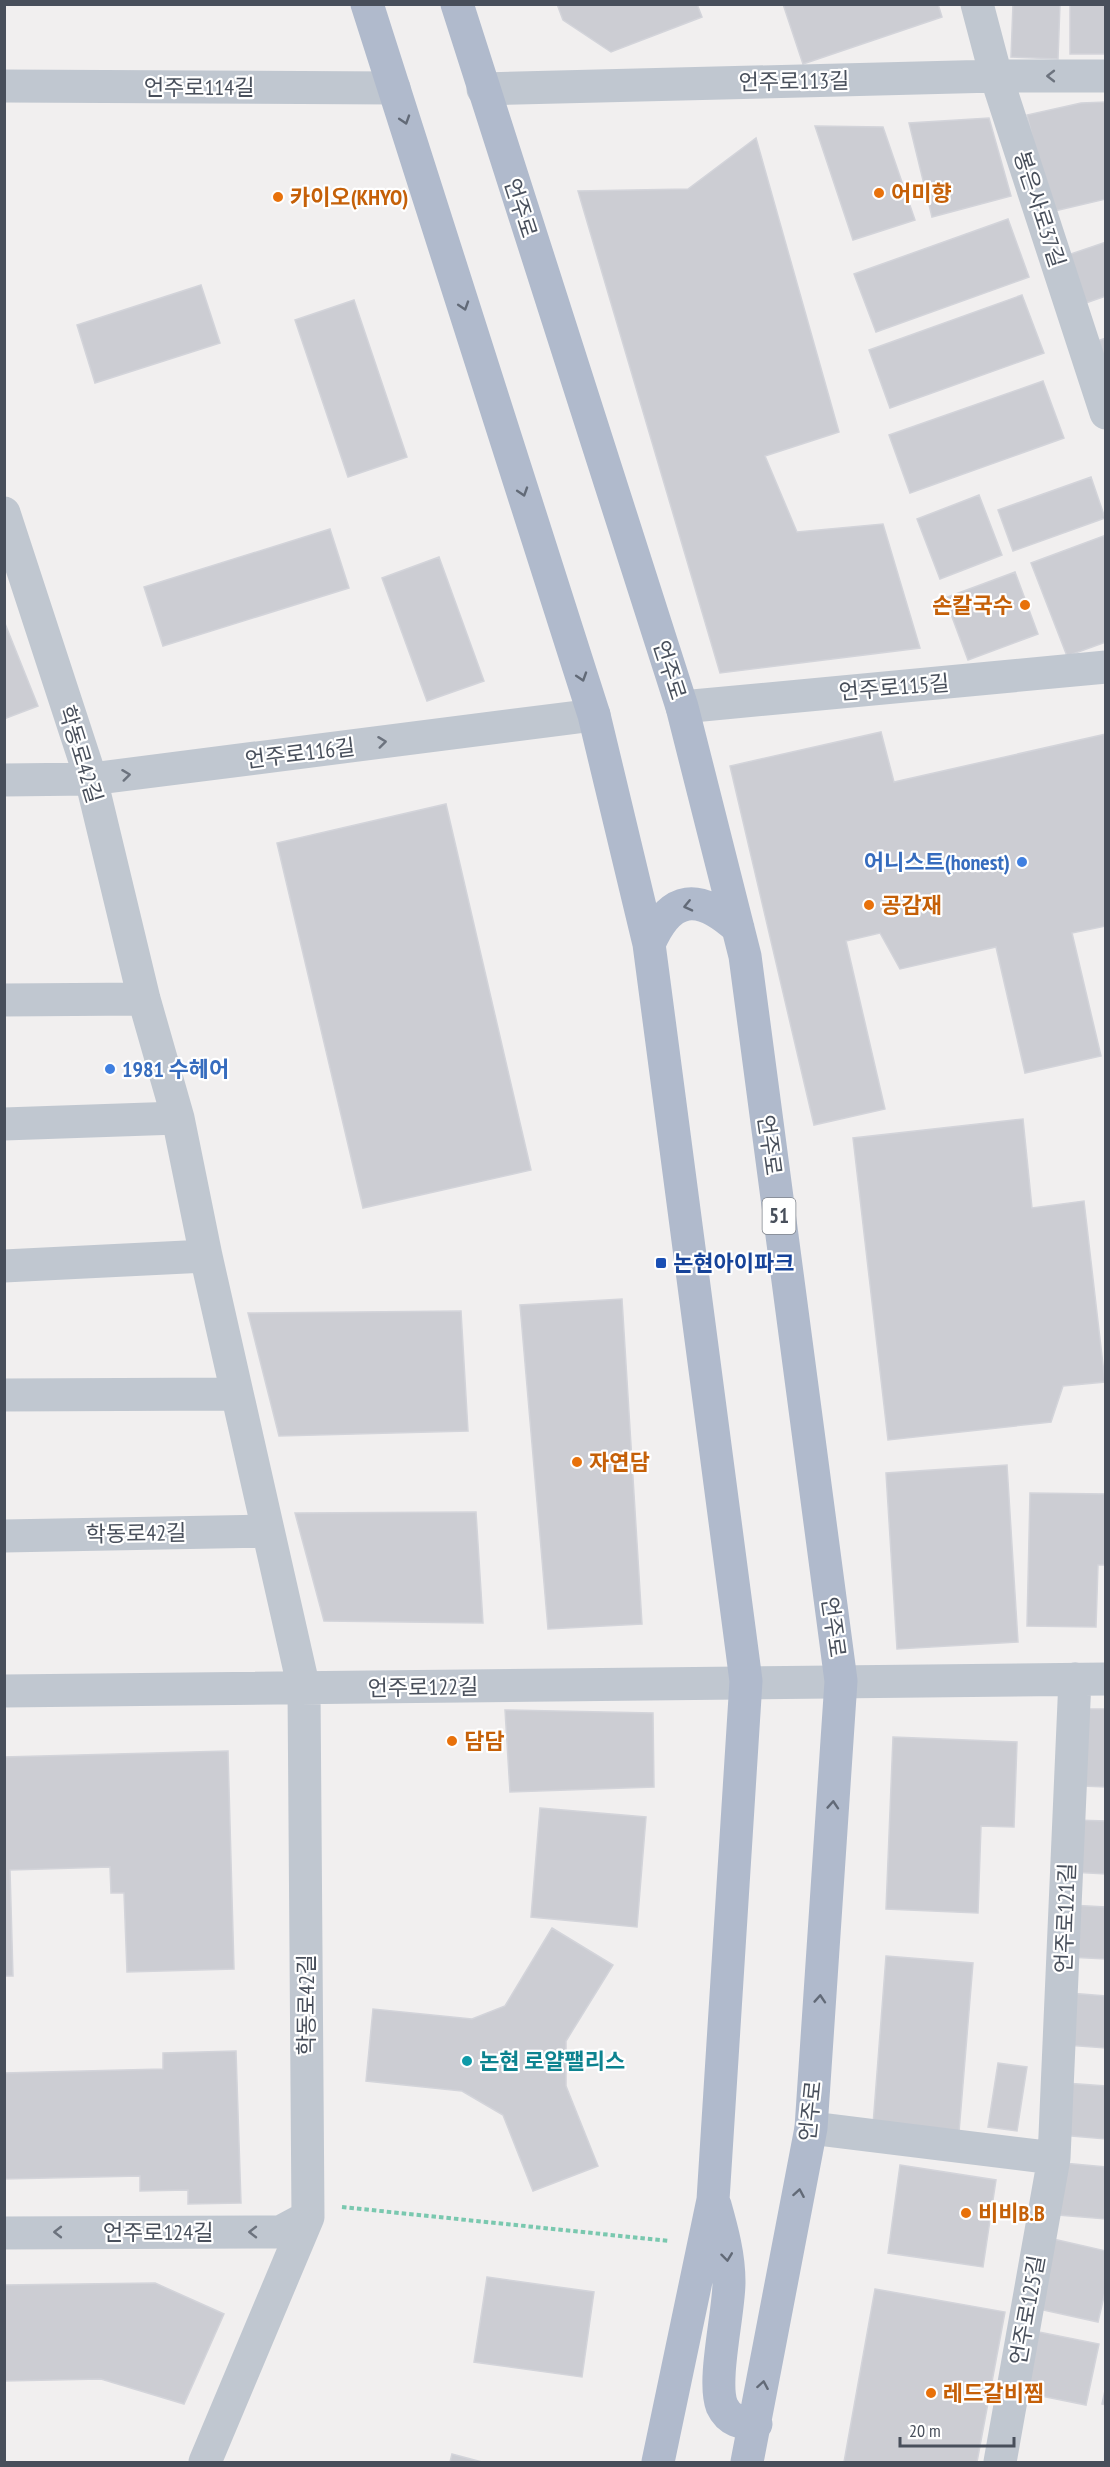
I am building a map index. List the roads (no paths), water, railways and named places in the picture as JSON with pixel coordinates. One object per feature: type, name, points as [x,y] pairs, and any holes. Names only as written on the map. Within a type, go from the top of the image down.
[{"type":"main road","points":[[367,4],[594,715],[649,944],[746,1681],[713,2200],[658,2463]]},
{"type":"main road","name":"언주로","points":[[457,4],[682,707],[738,927],[746,968],[841,1681],[811,2128],[747,2463]]},
{"type":"main road","points":[[649,944],[656,927],[682,905],[695,903],[711,907],[738,927]]},
{"type":"main road","points":[[713,2200],[725,2242],[729,2280],[718,2386],[722,2404],[729,2417],[741,2423],[756,2424]]},
{"type":"street","name":"봉은사로37길","points":[[976,4],[996,76],[1106,413]]},
{"type":"street","name":"언주로113길","points":[[483,89],[996,76],[1106,76]]},
{"type":"street","name":"언주로114길","points":[[4,86],[394,88]]},
{"type":"street","name":"학동로42길","points":[[4,513],[91,779],[144,999],[178,1118],[206,1256],[304,1689],[308,2217],[205,2463]]},
{"type":"street","name":"언주로115길","points":[[682,707],[1106,667]]},
{"type":"street","name":"언주로116길","points":[[4,780],[91,779],[594,715]]},
{"type":"street","points":[[4,1000],[144,999]]},
{"type":"street","points":[[4,1124],[178,1118]]},
{"type":"street","points":[[4,1266],[206,1256]]},
{"type":"street","points":[[4,1395],[237,1394]]},
{"type":"street","name":"학동로42길","points":[[4,1536],[268,1531]]},
{"type":"street","name":"언주로121길","points":[[841,1681],[1090,1679],[1054,2157]]},
{"type":"street","name":"언주로122길","points":[[4,1691],[841,1681]]},
{"type":"street","points":[[811,2128],[1054,2157]]},
{"type":"street","name":"언주로125길","points":[[1000,2463],[1054,2157]]},
{"type":"street","name":"언주로124길","points":[[4,2233],[280,2232],[308,2217]]},
{"type":"place","name":"어미향","points":[[879,193]]},
{"type":"place","name":"카이오(KHYO)","points":[[278,197]]},
{"type":"place","name":"손칼국수","points":[[1025,605]]},
{"type":"place","name":"어니스트(honest)","points":[[1022,862]]},
{"type":"place","name":"공감재","points":[[869,905]]},
{"type":"place","name":"1981 수헤어","points":[[110,1069]]},
{"type":"place","name":"논현아이파크","points":[[661,1263]]},
{"type":"place","name":"자연담","points":[[577,1462]]},
{"type":"place","name":"담담","points":[[452,1741]]},
{"type":"place","name":"논현 로얄팰리스","points":[[467,2061]]},
{"type":"place","name":"비비B.B","points":[[966,2213]]},
{"type":"place","name":"레드갈비찜","points":[[931,2393]]}]
